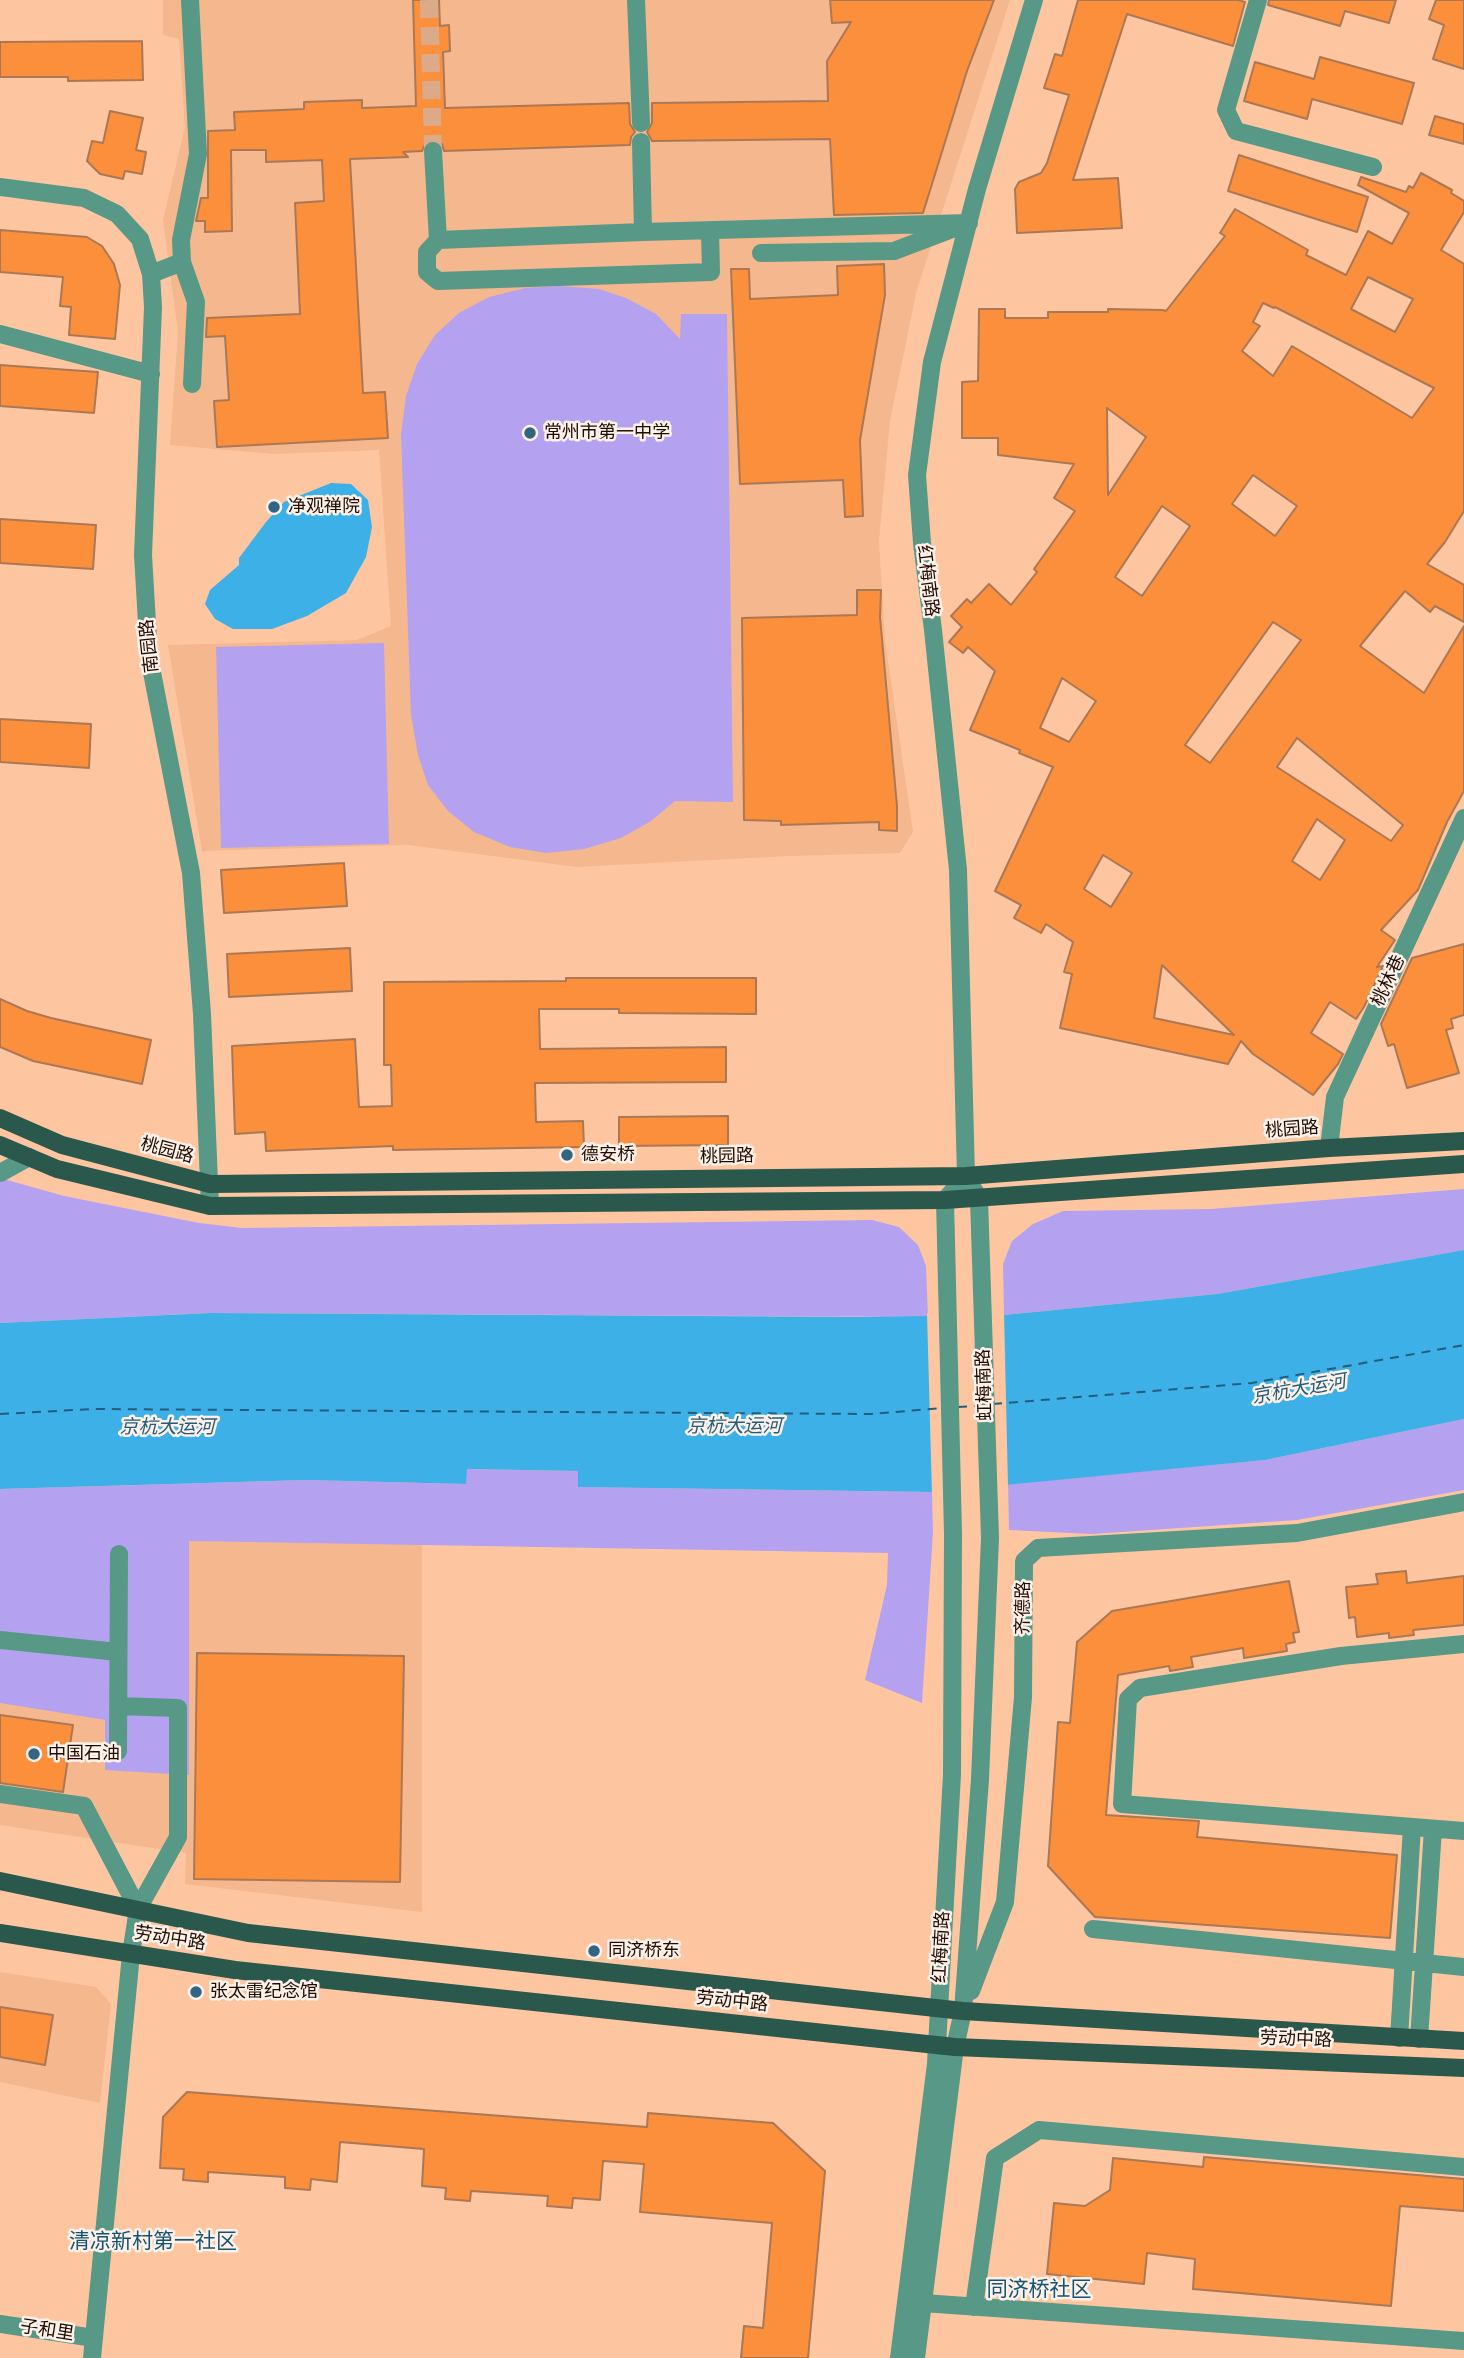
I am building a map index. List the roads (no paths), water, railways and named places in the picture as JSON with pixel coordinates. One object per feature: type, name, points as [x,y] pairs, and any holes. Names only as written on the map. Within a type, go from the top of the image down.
[{"type":"main road","name":"桃园路","points":[[0,1118],[62,1145],[210,1184],[966,1176],[1464,1141]]},
{"type":"main road","points":[[0,1145],[57,1168],[210,1206],[979,1199],[1464,1164]]},
{"type":"main road","name":"劳动中路","points":[[0,1881],[248,1933],[963,2011],[1464,2041]]},
{"type":"main road","name":"劳动中路","points":[[0,1933],[235,1970],[946,2046],[1464,2068]]},
{"type":"street","points":[[190,0],[198,154],[181,240],[182,262],[196,302],[192,384]]},
{"type":"street","points":[[636,0],[643,232]]},
{"type":"street","name":"红梅南路","points":[[981,1233],[979,1199],[966,1176],[958,870],[917,475],[932,362],[1034,0]]},
{"type":"street","points":[[1258,0],[1226,110],[1236,131],[1373,167]]},
{"type":"street","points":[[433,151],[438,240]]},
{"type":"street","name":"南园路","points":[[0,187],[84,198],[117,214],[140,239],[150,274],[153,307],[143,555],[149,656],[191,873],[202,1014],[210,1206]]},
{"type":"street","points":[[710,231],[711,272],[438,281],[427,272],[427,252],[438,240],[643,232],[969,223]]},
{"type":"street","points":[[761,253],[894,251],[969,223]]},
{"type":"street","points":[[150,274],[182,262]]},
{"type":"street","points":[[0,334],[150,374]]},
{"type":"street","name":"桃林巷","points":[[1328,1149],[1335,1097],[1464,818]]},
{"type":"street","points":[[0,1173],[29,1157]]},
{"type":"street","points":[[945,1200],[966,1176]]},
{"type":"street","name":"虹梅南路","points":[[945,1200],[953,1534]]},
{"type":"street","name":"虹梅南路","points":[[981,1233],[990,1538]]},
{"type":"street","name":"齐德路","points":[[963,2011],[1005,1902],[1023,1697],[1024,1561],[1038,1548],[1297,1533],[1464,1502]]},
{"type":"street","name":"红梅南路","points":[[916,2358],[946,2046],[939,2008],[952,1774],[953,1534]]},
{"type":"street","name":"红梅南路","points":[[899,2358],[946,2046],[963,2011],[980,1779],[990,1538]]},
{"type":"street","points":[[118,1751],[119,1554]]},
{"type":"street","points":[[0,1640],[118,1652]]},
{"type":"street","points":[[1464,1644],[1341,1656],[1140,1688],[1128,1699],[1122,1804],[1464,1831]]},
{"type":"street","points":[[92,2358],[131,1954],[138,1909],[178,1837],[178,1707],[118,1706]]},
{"type":"street","points":[[0,1794],[84,1806],[138,1909]]},
{"type":"street","points":[[1399,2038],[1412,1828]]},
{"type":"street","points":[[1419,2039],[1433,1829]]},
{"type":"street","points":[[1093,1929],[1464,1967]]},
{"type":"street","points":[[974,2307],[995,2158],[1039,2130],[1464,2167]]},
{"type":"street","points":[[923,2303],[1464,2341]]},
{"type":"street","name":"子和里","points":[[0,2323],[94,2338]]},
{"type":"water","points":[[331,483],[351,484],[368,500],[372,527],[366,557],[346,593],[307,616],[272,629],[233,629],[215,619],[205,604],[210,590],[239,565],[239,558],[266,522],[284,502]]},
{"type":"water","name":"京杭大运河","points":[[1464,1250],[1464,1419],[1265,1460],[932,1492],[578,1487],[578,1471],[467,1469],[466,1484],[306,1480],[0,1489],[0,1323],[211,1313],[859,1317],[1004,1315],[1217,1294]]},
{"type":"tunnel","points":[[429,0],[433,151]]},
{"type":"place","name":"常州市第一中学","points":[[530,433]]},
{"type":"place","name":"净观禅院","points":[[274,507]]},
{"type":"place","name":"德安桥","points":[[567,1155]]},
{"type":"place","name":"中国石油","points":[[34,1754]]},
{"type":"place","name":"同济桥东","points":[[594,1951]]},
{"type":"place","name":"张太雷纪念馆","points":[[196,1992]]},
{"type":"district","name":"清凉新村第一社区","points":[[153,2243]]},
{"type":"district","name":"同济桥社区","points":[[1039,2291]]}]
